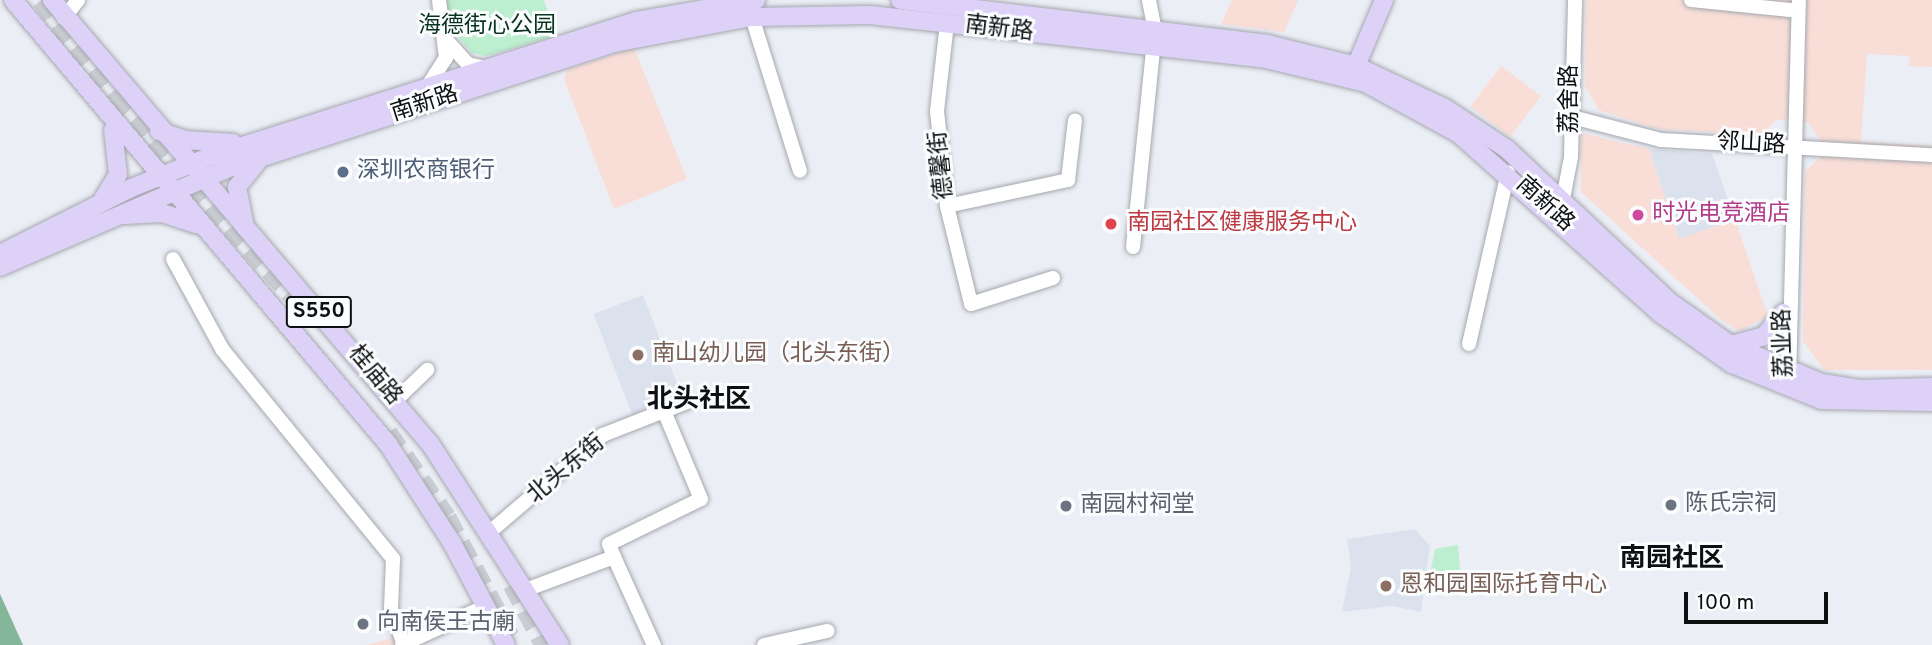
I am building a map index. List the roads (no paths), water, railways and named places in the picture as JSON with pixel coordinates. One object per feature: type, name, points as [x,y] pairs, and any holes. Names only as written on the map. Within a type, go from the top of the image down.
[{"type":"main road","name":"桂庙路","points":[[13,0],[106,118],[388,444],[486,606],[506,645]]},
{"type":"main road","name":"桂庙路","points":[[51,0],[199,180],[395,401],[491,531],[559,645]]},
{"type":"main road","name":"南新路","points":[[900,0],[1262,58],[1366,83],[1423,111],[1508,172],[1716,354],[1846,403],[1932,402]]},
{"type":"main road","points":[[1356,66],[1384,0]]},
{"type":"main road","name":"南新路","points":[[0,254],[164,184],[187,166],[264,148],[624,40],[754,8]]},
{"type":"main road","name":"南新路","points":[[164,184],[199,180],[264,148],[426,87],[649,18],[754,8],[1154,39],[1267,44],[1356,66],[1466,121],[1563,199],[1666,308],[1785,378],[1861,389],[1932,387]]},
{"type":"main road","points":[[106,118],[119,167],[103,211],[162,213],[207,233]]},
{"type":"main road","points":[[154,127],[204,143],[264,148],[237,187],[238,209],[252,239]]},
{"type":"main road","name":"南新路","points":[[0,267],[103,211]]},
{"type":"main road","points":[[1731,345],[1765,336],[1783,313]]},
{"type":"street","points":[[64,18],[78,0]]},
{"type":"street","points":[[426,87],[443,68],[448,42],[439,0]]},
{"type":"street","points":[[1133,247],[1154,39],[1149,0]]},
{"type":"street","name":"荔舍路","points":[[1563,199],[1572,117],[1576,0]]},
{"type":"street","points":[[1691,0],[1793,3]]},
{"type":"street","name":"荔业路","points":[[1785,378],[1793,3]]},
{"type":"street","points":[[754,8],[800,171]]},
{"type":"street","name":"德馨街","points":[[947,23],[937,111],[947,206],[971,304],[1054,278]]},
{"type":"street","points":[[448,42],[468,64],[484,68]]},
{"type":"street","name":"邻山路","points":[[1572,117],[1661,140],[1932,155]]},
{"type":"street","points":[[947,206],[1068,180],[1075,120]]},
{"type":"street","name":"荔业路","points":[[1785,378],[1783,313],[1791,147]]},
{"type":"street","points":[[1469,344],[1508,172]]},
{"type":"street","points":[[173,259],[222,349],[393,559],[391,609],[403,645],[486,606]]},
{"type":"street","points":[[395,401],[427,370]]},
{"type":"street","name":"北头东街","points":[[491,531],[603,436],[687,402]]},
{"type":"street","points":[[654,645],[609,544],[701,499],[664,411]]},
{"type":"street","points":[[528,589],[614,557]]},
{"type":"street","points":[[764,645],[827,631]]},
{"type":"tunnel","points":[[41,0],[115,97],[314,320]]},
{"type":"tunnel","points":[[388,432],[447,517],[515,645]]},
{"type":"tunnel","points":[[512,584],[544,645]]},
{"type":"place","name":"深圳农商银行","points":[[343,172]]},
{"type":"place","name":"时光电竞酒店","points":[[1638,215]]},
{"type":"place","name":"南园社区健康服务中心","points":[[1111,224]]},
{"type":"place","name":"南山幼儿园（北头东街）","points":[[638,355]]},
{"type":"place","name":"陈氏宗祠","points":[[1671,505]]},
{"type":"place","name":"南园村祠堂","points":[[1066,506]]},
{"type":"place","name":"恩和园国际托育中心","points":[[1386,586]]},
{"type":"place","name":"向南侯王古廟","points":[[363,624]]},
{"type":"district","name":"北头社区","points":[[699,401]]},
{"type":"district","name":"南园社区","points":[[1672,560]]},
{"type":"park label","name":"海德街心公园","points":[[487,27]]}]
